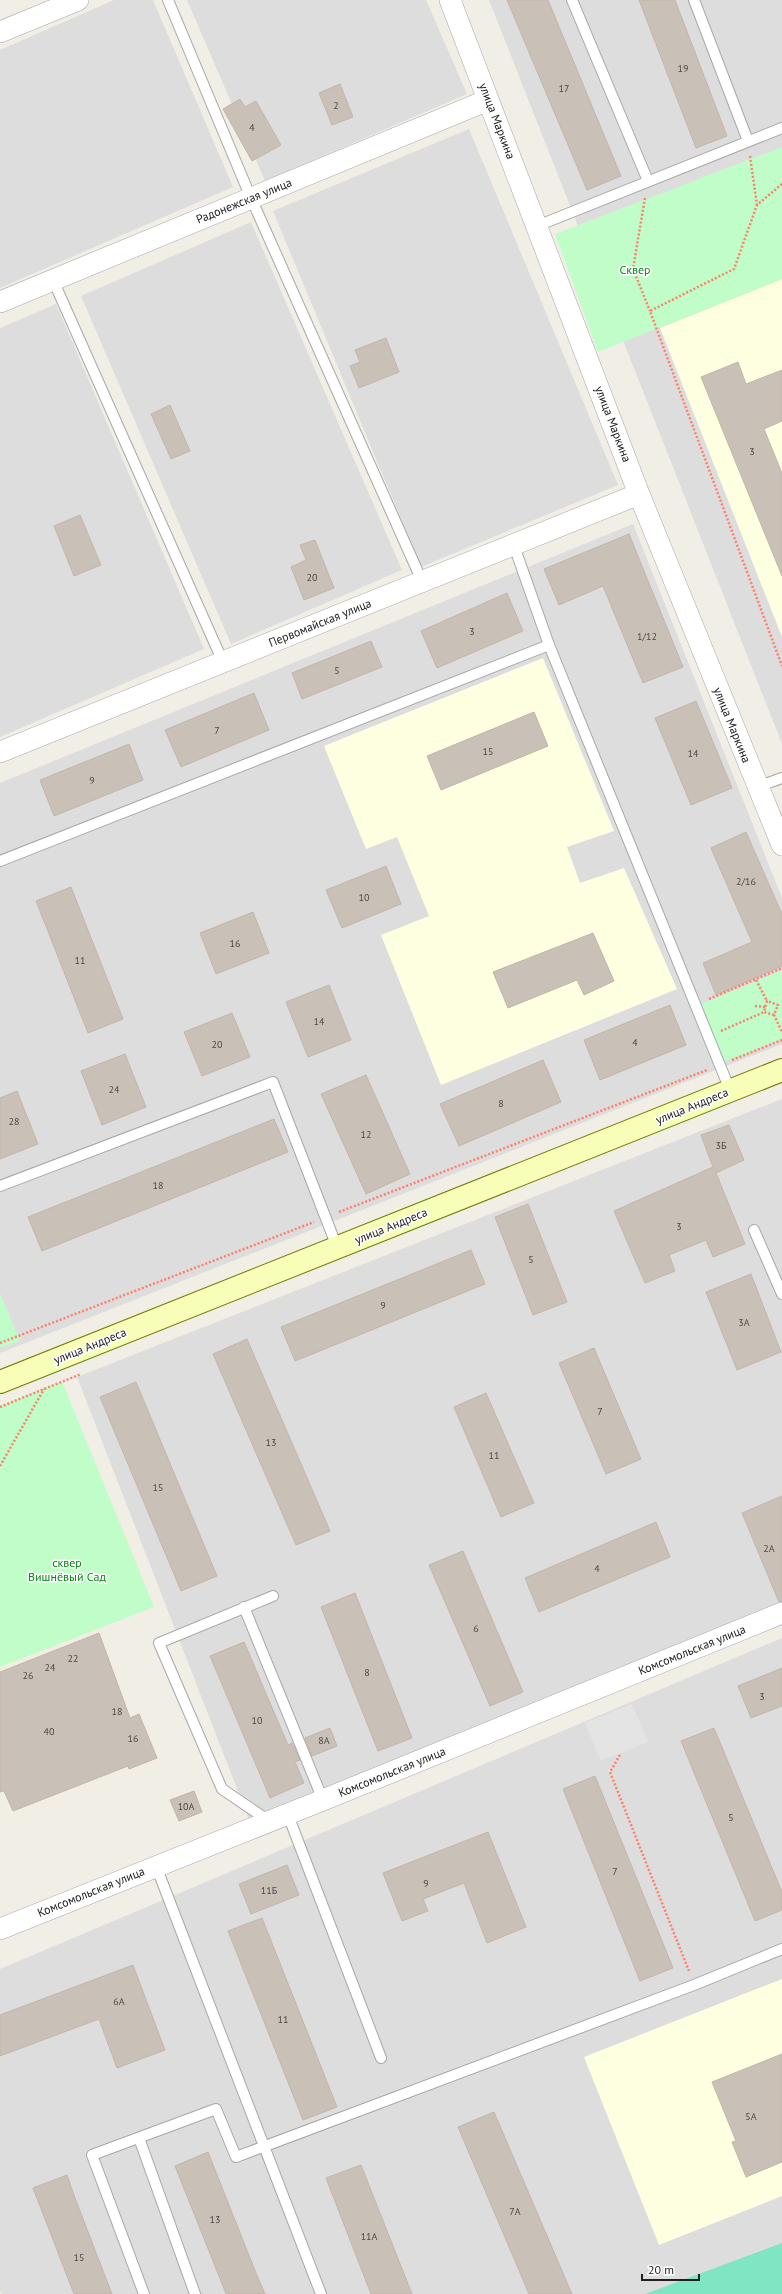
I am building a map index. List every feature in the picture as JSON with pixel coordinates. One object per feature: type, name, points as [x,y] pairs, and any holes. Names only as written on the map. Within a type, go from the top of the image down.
[{"type":"street","points":[[0,32],[78,0]]},
{"type":"street","name":"улица Маркина","points":[[450,0],[639,494],[757,787],[782,845]]},
{"type":"street","name":"Радонежская улица","points":[[0,302],[488,100]]},
{"type":"street","name":"Первомайская улица","points":[[0,752],[512,543],[639,494]]},
{"type":"street","name":"улица Андреса","points":[[0,1382],[782,1070]]},
{"type":"street","name":"Комсомольская улица","points":[[0,1929],[279,1818],[782,1613]]},
{"type":"lane","points":[[168,0],[251,198],[422,581]]},
{"type":"lane","points":[[572,0],[648,181]]},
{"type":"lane","points":[[694,0],[748,141]]},
{"type":"lane","points":[[537,226],[782,128]]},
{"type":"lane","points":[[53,280],[223,662]]},
{"type":"lane","points":[[512,543],[549,645],[730,1090]]},
{"type":"lane","points":[[0,861],[549,645]]},
{"type":"lane","points":[[757,787],[782,778]]},
{"type":"lane","points":[[0,1186],[273,1082],[327,1217],[337,1247]]},
{"type":"lane","points":[[754,1230],[782,1294]]},
{"type":"lane","points":[[273,1596],[159,1643],[222,1790],[279,1818],[381,2058]]},
{"type":"lane","points":[[244,1607],[323,1800]]},
{"type":"lane","points":[[156,1866],[321,2294]]},
{"type":"lane","points":[[144,2294],[92,2155],[216,2109],[236,2157],[694,1985],[782,1948]]},
{"type":"lane","points":[[139,2138],[195,2294]]},
{"type":"path","points":[[650,311],[734,269],[757,205],[748,141]]},
{"type":"path","points":[[648,181],[633,269],[782,666]]},
{"type":"path","points":[[757,205],[782,184]]},
{"type":"path","points":[[695,1004],[782,968]]},
{"type":"path","points":[[756,980],[767,1001],[764,1012]]},
{"type":"path","points":[[767,1001],[778,1005],[782,1004]]},
{"type":"path","points":[[778,1005],[774,1015],[782,1032]]},
{"type":"path","points":[[755,1006],[766,1007]]},
{"type":"path","points":[[715,1034],[764,1012],[774,1015]]},
{"type":"path","points":[[0,1343],[782,1040]]},
{"type":"path","points":[[0,1466],[44,1389]]},
{"type":"path","points":[[620,1755],[610,1772],[694,1985]]},
{"type":"shaded area","points":[[114,0],[153,0],[233,187],[0,288],[0,50]]},
{"type":"shaded area","points":[[187,0],[426,0],[467,94],[265,181]]},
{"type":"shaded area","points":[[489,0],[782,0],[782,744]]},
{"type":"shaded area","points":[[469,129],[618,485],[421,567],[273,211]]},
{"type":"shaded area","points":[[251,222],[402,570],[231,644],[81,296]]},
{"type":"shaded area","points":[[782,279],[782,637],[660,328]]},
{"type":"shaded area","points":[[56,304],[204,649],[0,737],[0,328]]},
{"type":"shaded area","points":[[633,524],[782,898],[782,1044],[0,1353],[0,783]]},
{"type":"shaded area","points":[[543,658],[614,831],[567,847],[580,883],[624,868],[677,989],[441,1085],[381,935],[429,916],[397,837],[366,849],[324,746]]},
{"type":"shaded area","points":[[782,1099],[782,1604],[250,1822],[77,1377]]},
{"type":"shaded area","points":[[782,1638],[782,2294],[2,2294],[0,2291],[0,1969]]},
{"type":"shaded area","points":[[632,1704],[648,1742],[601,1761],[585,1723]]},
{"type":"shaded area","points":[[782,1979],[782,2196],[659,2245],[584,2057]]},
{"type":"green space","name":"Сквер","points":[[782,147],[782,279],[598,352],[555,234]]},
{"type":"green space","points":[[782,970],[782,1039],[724,1062],[699,1005]]},
{"type":"green space","points":[[0,1293],[20,1341],[0,1348]]},
{"type":"green space","name":"сквер Вишнёвый Сад","points":[[62,1381],[154,1607],[0,1667],[0,1406]]},
{"type":"green space","points":[[782,2243],[782,2294],[645,2294]]},
{"type":"building","points":[[507,0],[548,0],[621,176],[587,190]]},
{"type":"building","points":[[639,0],[675,0],[727,136],[696,148]]},
{"type":"building","points":[[340,84],[353,117],[332,125],[319,93]]},
{"type":"building","points":[[240,99],[245,107],[256,101],[281,145],[252,161],[223,109]]},
{"type":"building","points":[[386,338],[399,372],[359,388],[350,366],[360,362],[355,350]]},
{"type":"building","points":[[738,362],[746,384],[782,370],[782,421],[764,429],[782,473],[782,576],[701,377]]},
{"type":"building","points":[[170,405],[190,451],[171,459],[151,414]]},
{"type":"building","points":[[80,515],[101,565],[74,576],[54,526]]},
{"type":"building","points":[[629,534],[683,667],[643,683],[603,586],[559,605],[544,569]]},
{"type":"building","points":[[315,540],[334,588],[304,600],[291,567],[306,560],[300,545]]},
{"type":"building","points":[[507,593],[523,631],[437,668],[421,631]]},
{"type":"building","points":[[371,641],[382,667],[302,699],[292,673]]},
{"type":"building","points":[[254,693],[269,730],[181,767],[165,730]]},
{"type":"building","points":[[696,701],[732,788],[691,805],[655,718]]},
{"type":"building","points":[[534,712],[548,746],[441,790],[427,756]]},
{"type":"building","points":[[129,744],[143,780],[54,816],[40,780]]},
{"type":"building","points":[[746,832],[782,914],[782,966],[716,995],[703,963],[752,942],[711,848]]},
{"type":"building","points":[[386,866],[401,904],[342,928],[326,890]]},
{"type":"building","points":[[71,887],[123,1019],[88,1033],[36,901]]},
{"type":"building","points":[[253,912],[269,953],[216,974],[200,933]]},
{"type":"building","points":[[593,933],[614,981],[584,995],[577,980],[508,1008],[493,972]]},
{"type":"building","points":[[329,985],[351,1040],[308,1057],[286,1002]]},
{"type":"building","points":[[670,1005],[686,1045],[600,1080],[584,1040]]},
{"type":"building","points":[[232,1013],[250,1057],[202,1076],[184,1032]]},
{"type":"building","points":[[125,1054],[146,1107],[102,1125],[81,1071]]},
{"type":"building","points":[[543,1060],[561,1102],[459,1146],[440,1104]]},
{"type":"building","points":[[366,1075],[410,1174],[366,1194],[321,1094]]},
{"type":"building","points":[[17,1091],[38,1144],[0,1159],[0,1098]]},
{"type":"building","points":[[274,1119],[288,1152],[42,1251],[28,1217]]},
{"type":"building","points":[[729,1125],[744,1160],[716,1173],[745,1244],[713,1257],[706,1240],[669,1255],[675,1271],[645,1283],[614,1211],[713,1167],[701,1135]]},
{"type":"building","points":[[528,1204],[567,1302],[533,1315],[495,1217]]},
{"type":"building","points":[[471,1250],[485,1284],[295,1361],[281,1327]]},
{"type":"building","points":[[751,1274],[781,1352],[737,1370],[706,1292]]},
{"type":"building","points":[[247,1339],[330,1531],[296,1545],[213,1354]]},
{"type":"building","points":[[594,1348],[641,1459],[606,1474],[559,1363]]},
{"type":"building","points":[[136,1382],[217,1576],[181,1591],[100,1397]]},
{"type":"building","points":[[486,1393],[534,1503],[501,1517],[454,1407]]},
{"type":"building","points":[[782,1496],[782,1601],[779,1602],[742,1513]]},
{"type":"building","points":[[656,1522],[670,1557],[539,1612],[525,1578]]},
{"type":"building","points":[[463,1551],[523,1692],[490,1706],[429,1565]]},
{"type":"building","points":[[355,1593],[412,1738],[378,1751],[321,1607]]},
{"type":"building","points":[[99,1633],[130,1718],[139,1714],[157,1758],[129,1769],[128,1766],[13,1811],[4,1791],[0,1792],[0,1672]]},
{"type":"building","points":[[244,1642],[288,1745],[292,1743],[300,1760],[295,1762],[304,1783],[270,1798],[210,1656]]},
{"type":"building","points":[[782,1668],[782,1706],[751,1718],[738,1686]]},
{"type":"building","points":[[330,1728],[337,1746],[312,1756],[305,1738]]},
{"type":"building","points":[[714,1728],[782,1892],[782,1910],[755,1921],[681,1741]]},
{"type":"building","points":[[595,1776],[673,1968],[640,1981],[563,1789]]},
{"type":"building","points":[[194,1791],[202,1812],[179,1821],[170,1800]]},
{"type":"building","points":[[488,1832],[526,1927],[487,1943],[464,1883],[423,1899],[428,1911],[402,1921],[383,1873]]},
{"type":"building","points":[[287,1865],[299,1895],[251,1914],[239,1884]]},
{"type":"building","points":[[262,1918],[337,2107],[303,2120],[228,1931]]},
{"type":"building","points":[[133,1965],[165,2050],[117,2068],[99,2019],[0,2056],[0,2015]]},
{"type":"building","points":[[782,2054],[782,2162],[746,2177],[732,2142],[736,2141],[712,2082]]},
{"type":"building","points":[[494,2112],[572,2294],[529,2294],[458,2127]]},
{"type":"building","points":[[208,2152],[265,2294],[226,2294],[175,2166]]},
{"type":"building","points":[[361,2165],[412,2294],[371,2294],[326,2178]]},
{"type":"building","points":[[67,2175],[112,2294],[74,2294],[33,2188]]}]
